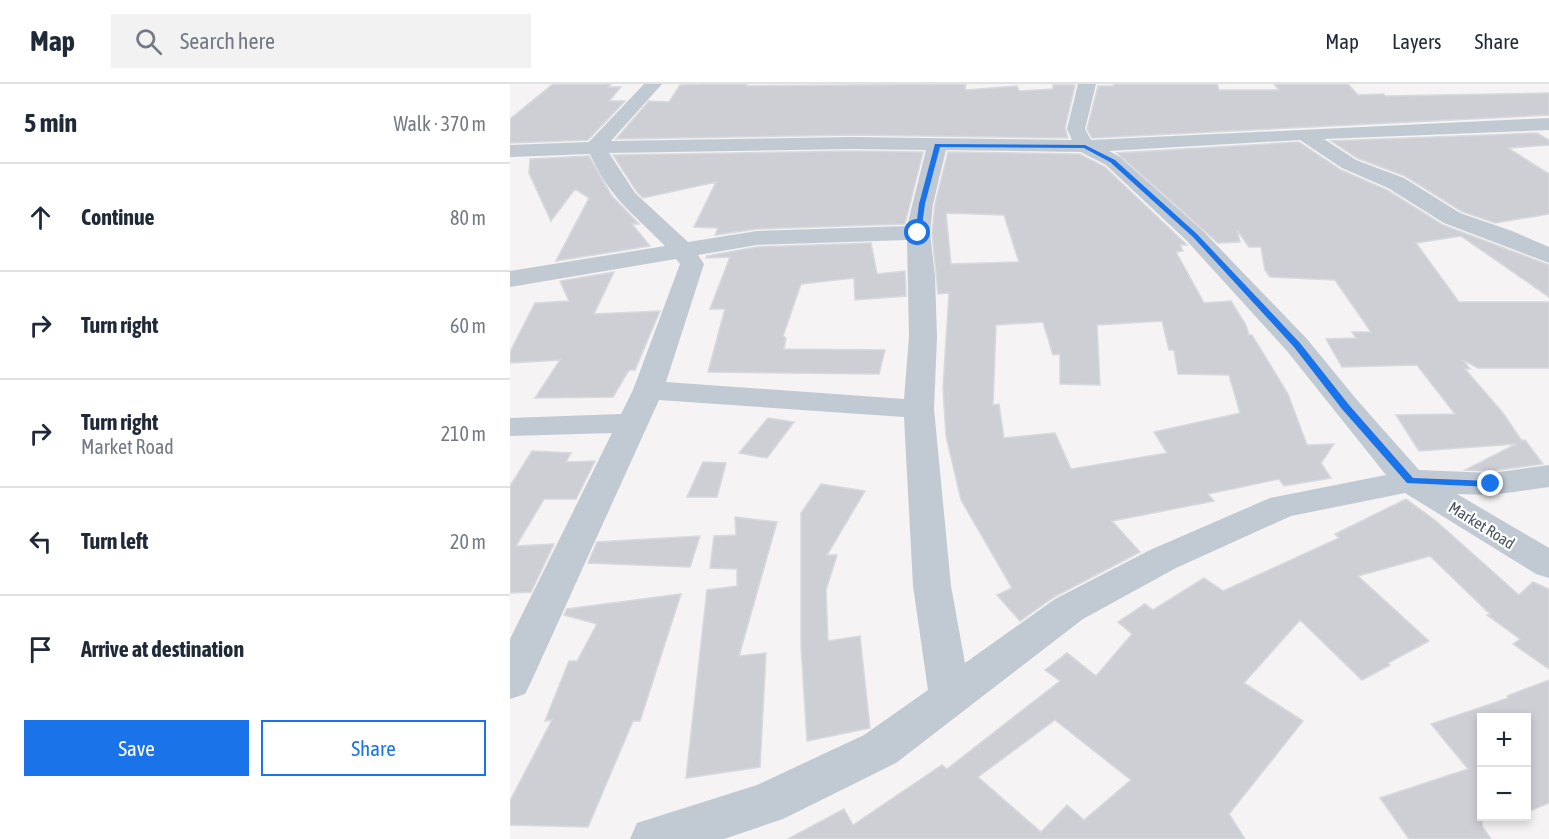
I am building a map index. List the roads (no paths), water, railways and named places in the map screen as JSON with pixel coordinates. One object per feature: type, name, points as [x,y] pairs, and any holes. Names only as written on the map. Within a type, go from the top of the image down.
[{"type":"street","points":[[596,146],[652,84]]},
{"type":"street","points":[[1085,146],[1076,129],[1087,84]]},
{"type":"street","points":[[510,151],[596,146],[852,143],[1085,146],[1549,124]]},
{"type":"street","points":[[1304,134],[1349,164],[1396,183],[1452,218],[1504,236],[1549,256]]},
{"type":"street","points":[[938,145],[922,204],[918,233],[922,276],[923,337],[919,409],[932,586],[950,697]]},
{"type":"street","points":[[510,682],[634,423],[648,390],[692,264],[684,250],[627,198],[607,170],[596,146]]},
{"type":"street","name":"Market Road","points":[[1085,146],[1113,161],[1195,236],[1297,345],[1346,407],[1410,481],[1549,565]]},
{"type":"street","points":[[1504,236],[1549,230]]},
{"type":"street","points":[[510,279],[757,238],[918,233]]},
{"type":"street","points":[[648,390],[919,409]]},
{"type":"street","points":[[510,427],[634,423]]},
{"type":"street","points":[[654,839],[766,804],[879,749],[1069,609],[1163,559],[1282,506],[1410,481],[1491,484],[1549,476]]}]
